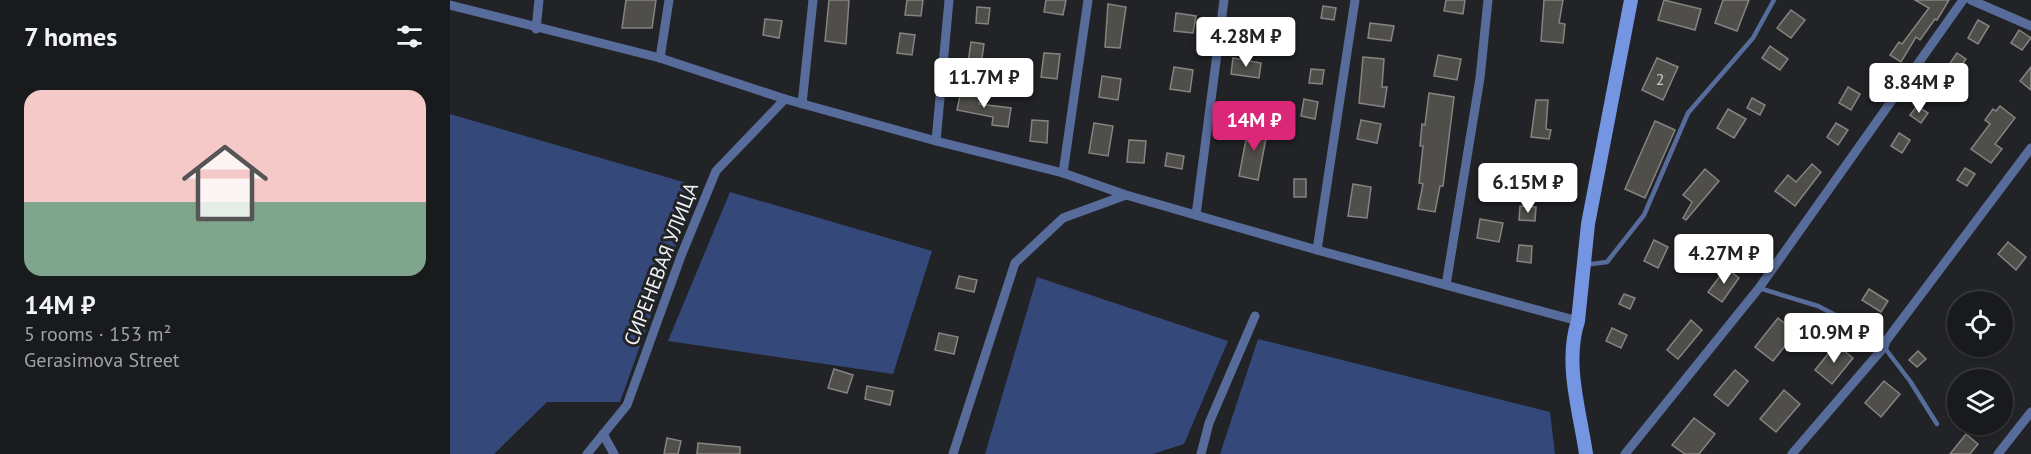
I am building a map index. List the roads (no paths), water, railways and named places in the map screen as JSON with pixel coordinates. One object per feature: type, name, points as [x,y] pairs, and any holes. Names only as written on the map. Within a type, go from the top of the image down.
[{"type":"main road","points":[[1586,454],[1571,355],[1578,321],[1588,224],[1631,0]]},
{"type":"street","points":[[536,29],[539,0]]},
{"type":"street","points":[[660,58],[669,0]]},
{"type":"street","points":[[802,104],[813,0]]},
{"type":"street","points":[[936,141],[949,0]]},
{"type":"street","points":[[1063,173],[1088,0]]},
{"type":"street","points":[[1196,215],[1224,0]]},
{"type":"street","points":[[1317,250],[1356,0]]},
{"type":"street","points":[[1446,285],[1480,78],[1488,0]]},
{"type":"street","points":[[1625,454],[1759,288],[1963,0]]},
{"type":"street","points":[[1971,0],[2031,26]]},
{"type":"street","points":[[450,6],[660,58],[802,104],[1063,173],[1126,195],[1317,250],[1578,321]]},
{"type":"street","name":"СИРЕНЕВАЯ УЛИЦА","points":[[587,454],[627,405],[681,256],[716,171],[785,99]]},
{"type":"street","points":[[1792,454],[1885,344],[2031,148]]},
{"type":"street","points":[[953,454],[1015,263],[1063,218],[1126,195]]},
{"type":"street","points":[[1201,454],[1209,423],[1255,316]]},
{"type":"street","points":[[1999,454],[2031,412]]},
{"type":"street","points":[[603,434],[614,454]]},
{"type":"lane","points":[[1584,265],[1607,262],[1644,215],[1688,113],[1753,38],[1774,0]]},
{"type":"lane","points":[[1759,288],[1818,306],[1885,344],[1937,424]]}]
